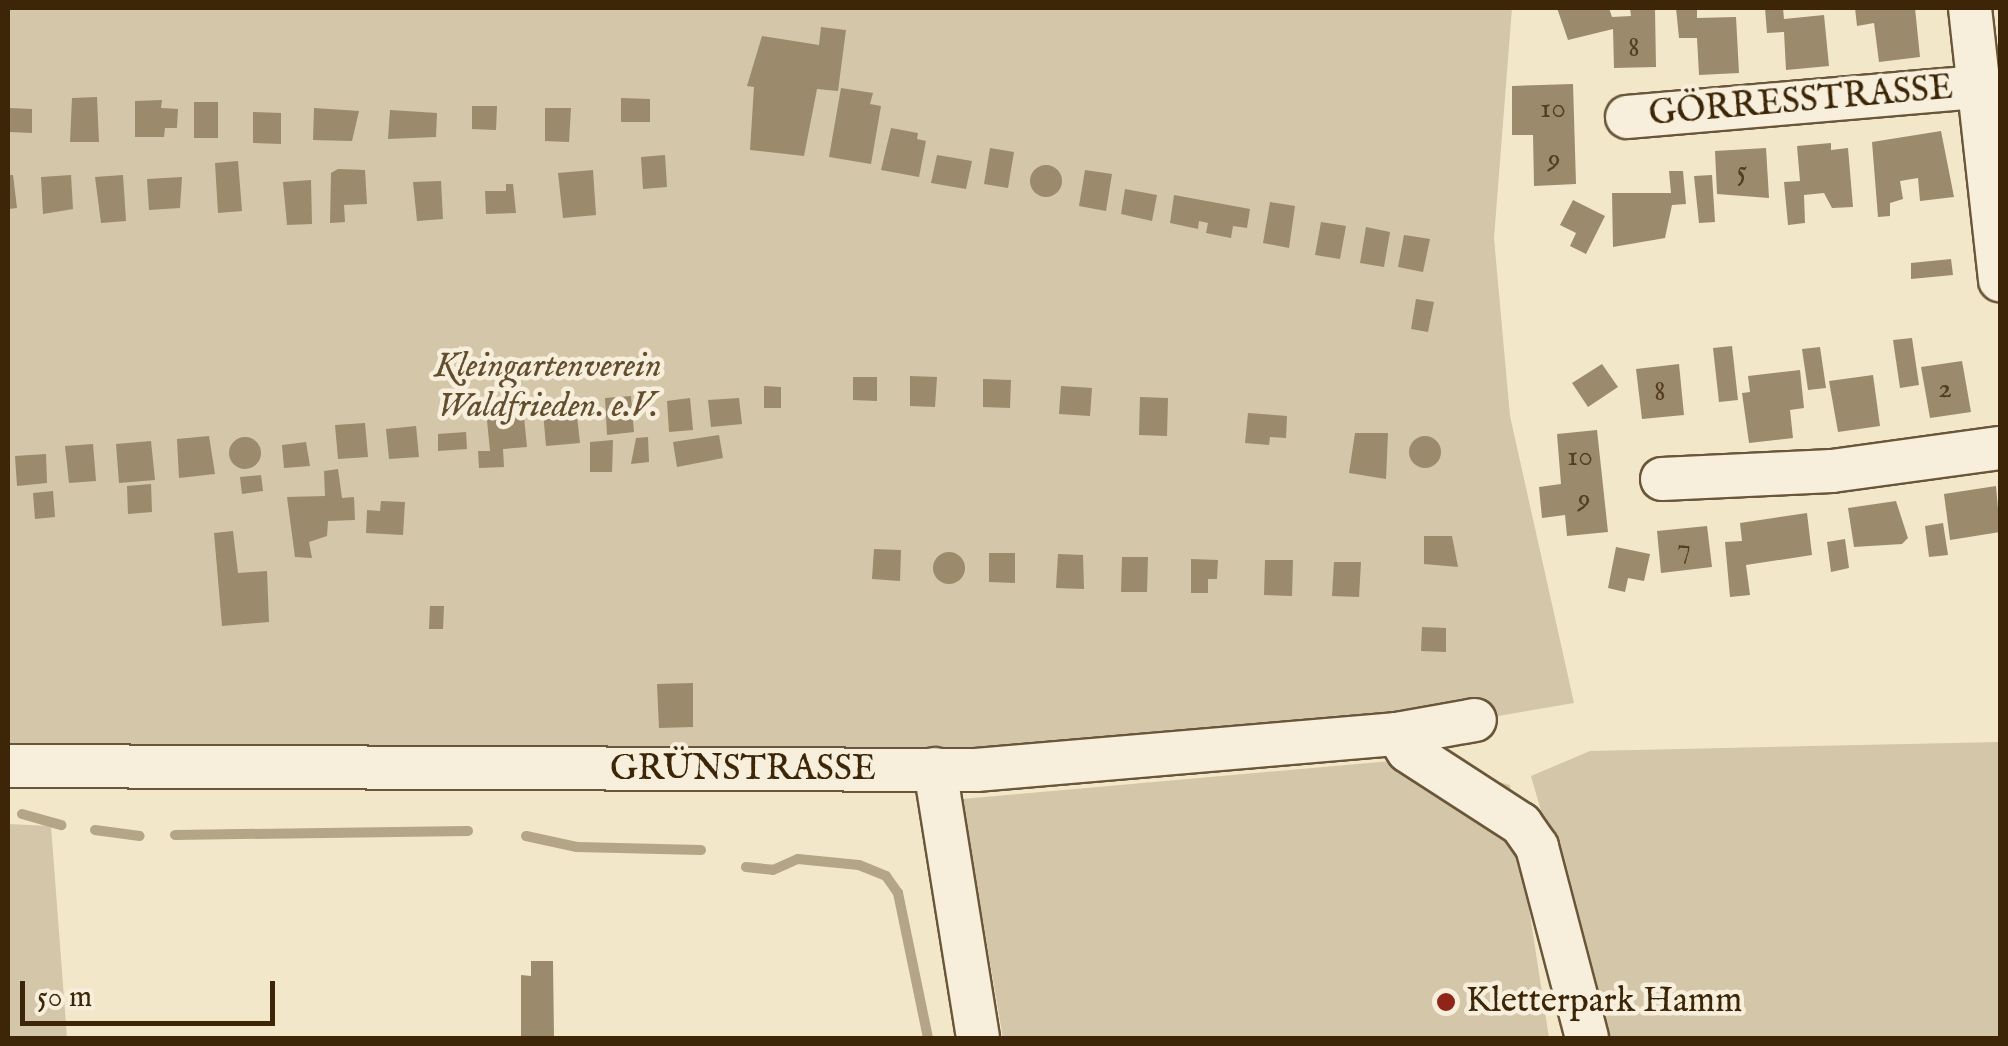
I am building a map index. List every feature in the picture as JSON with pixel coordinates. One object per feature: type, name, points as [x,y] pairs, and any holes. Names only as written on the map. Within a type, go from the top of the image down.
[{"type":"street","points":[[1970,8],[2000,280]]},
{"type":"street","name":"GÖRRESSTRASSE","points":[[1627,116],[1976,87]]},
{"type":"street","points":[[1662,479],[1832,472],[2000,448]]},
{"type":"street","name":"GRÜNSTRASSE","points":[[8,766],[935,769],[1397,734],[1475,720]]},
{"type":"street","points":[[1397,734],[1408,751],[1521,824],[1537,846],[1588,1038]]},
{"type":"street","points":[[935,769],[978,1038]]},
{"type":"green space","name":"Kleingartenverein Waldfrieden. e.V.","points":[[8,8],[1512,8],[1494,238],[1510,416],[1574,703],[1475,720],[855,759],[8,750]]},
{"type":"green space","points":[[2000,742],[2000,1038],[1606,1038],[1531,776],[1590,751]]},
{"type":"green space","points":[[1414,759],[1510,785],[1549,1038],[1003,1038],[962,799]]},
{"type":"green space","points":[[8,824],[51,826],[67,1038],[8,1038]]},
{"type":"building","points":[[1557,8],[1609,8],[1612,17],[1631,16],[1630,8],[1655,8],[1656,67],[1614,68],[1613,29],[1568,40]]},
{"type":"building","points":[[1676,8],[1697,8],[1697,18],[1736,17],[1739,73],[1699,75],[1697,38],[1679,38]]},
{"type":"building","points":[[1765,8],[1783,8],[1784,19],[1824,15],[1829,66],[1786,70],[1784,32],[1767,33]]},
{"type":"building","points":[[1855,8],[1915,8],[1920,57],[1879,62],[1874,23],[1857,26]]},
{"type":"building","points":[[821,27],[846,30],[838,91],[817,89],[804,156],[750,150],[754,87],[747,86],[762,36],[819,45]]},
{"type":"building","points":[[1573,84],[1576,184],[1534,186],[1533,135],[1512,135],[1512,86]]},
{"type":"building","points":[[841,88],[873,93],[870,104],[881,106],[871,164],[829,157]]},
{"type":"building","points":[[97,97],[99,142],[70,142],[72,98]]},
{"type":"building","points":[[621,98],[650,99],[650,122],[621,122]]},
{"type":"building","points":[[162,100],[161,108],[178,109],[177,128],[165,128],[164,137],[135,137],[135,101]]},
{"type":"building","points":[[194,102],[218,102],[218,138],[194,138]]},
{"type":"building","points":[[472,106],[497,106],[496,130],[472,129]]},
{"type":"building","points":[[9,108],[32,109],[32,133],[9,132]]},
{"type":"building","points":[[314,108],[359,111],[352,141],[313,140]]},
{"type":"building","points":[[545,108],[571,108],[569,142],[545,141]]},
{"type":"building","points":[[390,110],[437,113],[436,137],[388,139]]},
{"type":"building","points":[[253,112],[281,113],[281,144],[253,143]]},
{"type":"building","points":[[891,128],[918,133],[917,139],[926,141],[919,177],[881,170]]},
{"type":"building","points":[[1941,131],[1954,197],[1920,201],[1918,178],[1900,181],[1903,199],[1890,203],[1890,216],[1878,217],[1872,142]]},
{"type":"building","points":[[1831,143],[1831,150],[1848,148],[1853,207],[1832,208],[1824,193],[1804,195],[1805,223],[1788,225],[1784,182],[1800,181],[1797,146]]},
{"type":"building","points":[[990,148],[1014,152],[1008,188],[984,184]]},
{"type":"building","points":[[1766,148],[1769,198],[1717,194],[1715,151]]},
{"type":"building","points":[[665,155],[667,187],[643,189],[641,157]]},
{"type":"building","points":[[937,155],[972,161],[966,189],[931,183]]},
{"type":"building","points":[[238,161],[242,211],[218,213],[215,163]]},
{"type":"building","points":[[1046,165],[1057,170],[1062,181],[1057,192],[1046,197],[1035,192],[1030,181],[1035,170]]},
{"type":"building","points":[[338,169],[365,170],[367,204],[344,205],[345,222],[330,223],[331,173]]},
{"type":"building","points":[[593,170],[596,215],[563,218],[558,173]]},
{"type":"building","points":[[1085,170],[1112,174],[1106,211],[1079,206]]},
{"type":"building","points":[[1669,171],[1683,171],[1686,204],[1672,205],[1665,238],[1613,247],[1612,193],[1671,193]]},
{"type":"building","points":[[8,175],[13,175],[17,208],[8,209]]},
{"type":"building","points":[[71,175],[73,209],[43,214],[41,177]]},
{"type":"building","points":[[123,175],[126,221],[101,223],[95,177]]},
{"type":"building","points":[[1712,175],[1715,222],[1699,223],[1694,176]]},
{"type":"building","points":[[182,177],[180,208],[149,210],[147,179]]},
{"type":"building","points":[[311,180],[312,224],[287,225],[283,182]]},
{"type":"building","points":[[441,181],[443,219],[417,221],[413,182]]},
{"type":"building","points":[[506,184],[513,184],[516,213],[486,214],[485,191],[506,191]]},
{"type":"building","points":[[1125,189],[1157,195],[1152,221],[1121,214]]},
{"type":"building","points":[[1174,195],[1250,209],[1247,228],[1233,226],[1231,238],[1206,233],[1208,223],[1199,221],[1198,229],[1170,223]]},
{"type":"building","points":[[1573,200],[1605,216],[1586,254],[1570,246],[1576,233],[1560,225]]},
{"type":"building","points":[[1270,202],[1295,206],[1289,248],[1263,243]]},
{"type":"building","points":[[1321,222],[1346,226],[1340,259],[1315,255]]},
{"type":"building","points":[[1366,227],[1390,232],[1384,267],[1360,263]]},
{"type":"building","points":[[1404,235],[1430,239],[1423,272],[1398,267]]},
{"type":"building","points":[[1951,259],[1953,275],[1911,279],[1911,263]]},
{"type":"building","points":[[1416,299],[1434,302],[1428,332],[1411,329]]},
{"type":"building","points":[[1912,338],[1919,385],[1900,388],[1893,340]]},
{"type":"building","points":[[1732,346],[1738,400],[1719,402],[1713,348]]},
{"type":"building","points":[[1820,347],[1826,388],[1808,390],[1802,349]]},
{"type":"building","points":[[1962,361],[1971,412],[1930,418],[1921,367]]},
{"type":"building","points":[[1602,364],[1618,387],[1588,407],[1572,383]]},
{"type":"building","points":[[1679,364],[1684,415],[1642,419],[1636,369]]},
{"type":"building","points":[[1800,370],[1804,408],[1790,410],[1793,438],[1749,443],[1742,393],[1750,392],[1748,376]]},
{"type":"building","points":[[1873,375],[1880,426],[1838,432],[1829,381]]},
{"type":"building","points":[[910,376],[937,377],[935,407],[910,406]]},
{"type":"building","points":[[853,377],[877,377],[877,401],[853,400]]},
{"type":"building","points":[[983,379],[1011,380],[1010,408],[983,407]]},
{"type":"building","points":[[764,386],[781,387],[781,408],[764,408]]},
{"type":"building","points":[[1061,386],[1092,388],[1090,416],[1059,414]]},
{"type":"building","points":[[631,396],[634,432],[607,435],[605,398]]},
{"type":"building","points":[[1140,397],[1168,398],[1167,436],[1139,435]]},
{"type":"building","points":[[575,398],[580,443],[546,446],[542,400]]},
{"type":"building","points":[[690,398],[693,430],[669,432],[667,401]]},
{"type":"building","points":[[739,398],[742,424],[711,427],[708,400]]},
{"type":"building","points":[[523,407],[527,447],[503,449],[504,467],[479,468],[478,451],[490,451],[486,410]]},
{"type":"building","points":[[1248,413],[1287,416],[1286,438],[1270,437],[1269,445],[1245,443]]},
{"type":"building","points":[[365,423],[368,457],[338,459],[335,425]]},
{"type":"building","points":[[416,426],[419,457],[389,459],[386,429]]},
{"type":"building","points":[[1597,430],[1608,532],[1567,536],[1565,515],[1542,518],[1539,487],[1561,484],[1557,434]]},
{"type":"building","points":[[466,432],[467,449],[438,451],[438,434]]},
{"type":"building","points":[[1355,433],[1388,433],[1386,479],[1349,473]]},
{"type":"building","points":[[719,435],[723,458],[677,467],[673,442]]},
{"type":"building","points":[[209,436],[215,474],[179,478],[177,439]]},
{"type":"building","points":[[1425,436],[1436,441],[1441,452],[1436,463],[1425,468],[1414,463],[1409,452],[1414,441]]},
{"type":"building","points":[[245,437],[256,442],[261,453],[256,464],[245,469],[234,464],[229,453],[234,442]]},
{"type":"building","points":[[648,437],[649,462],[631,464],[636,438]]},
{"type":"building","points":[[613,440],[612,472],[590,472],[590,442]]},
{"type":"building","points":[[151,441],[155,480],[119,483],[116,444]]},
{"type":"building","points":[[306,442],[310,466],[284,468],[282,445]]},
{"type":"building","points":[[93,444],[96,481],[69,483],[65,446]]},
{"type":"building","points":[[46,454],[47,483],[17,486],[15,456]]},
{"type":"building","points":[[338,469],[342,498],[354,497],[355,520],[328,521],[327,536],[309,542],[312,558],[295,557],[287,497],[325,496],[324,471]]},
{"type":"building","points":[[261,475],[263,491],[242,494],[240,477]]},
{"type":"building","points":[[151,484],[152,512],[128,514],[127,486]]},
{"type":"building","points":[[1996,486],[2000,532],[1950,540],[1944,494]]},
{"type":"building","points":[[53,491],[55,517],[35,519],[33,493]]},
{"type":"building","points":[[381,501],[405,502],[403,535],[366,533],[367,510],[380,511]]},
{"type":"building","points":[[1896,501],[1908,538],[1902,544],[1854,547],[1848,508]]},
{"type":"building","points":[[1807,513],[1812,555],[1746,565],[1750,595],[1730,597],[1725,542],[1742,541],[1740,523]]},
{"type":"building","points":[[1943,523],[1948,555],[1929,557],[1925,526]]},
{"type":"building","points":[[1707,526],[1712,567],[1661,573],[1657,531]]},
{"type":"building","points":[[233,531],[238,573],[267,571],[269,622],[222,626],[214,533]]},
{"type":"building","points":[[1424,536],[1452,536],[1458,567],[1424,564]]},
{"type":"building","points":[[1845,539],[1849,568],[1831,572],[1827,542]]},
{"type":"building","points":[[1616,547],[1650,554],[1644,581],[1628,578],[1625,592],[1608,588]]},
{"type":"building","points":[[874,549],[901,550],[900,581],[872,579]]},
{"type":"building","points":[[949,552],[960,557],[965,568],[960,579],[949,584],[938,579],[933,568],[938,557]]},
{"type":"building","points":[[989,553],[1015,553],[1015,583],[989,582]]},
{"type":"building","points":[[1058,554],[1083,555],[1084,589],[1056,588]]},
{"type":"building","points":[[1122,557],[1148,557],[1147,592],[1121,592]]},
{"type":"building","points":[[1191,559],[1218,560],[1217,579],[1208,579],[1208,593],[1191,593]]},
{"type":"building","points":[[1265,560],[1293,560],[1292,596],[1264,595]]},
{"type":"building","points":[[1334,562],[1361,562],[1359,597],[1332,596]]},
{"type":"building","points":[[430,606],[444,606],[443,629],[429,629]]},
{"type":"building","points":[[1422,627],[1446,628],[1446,652],[1421,651]]},
{"type":"building","points":[[693,683],[693,727],[659,728],[657,684]]},
{"type":"building","points":[[531,961],[553,961],[554,1038],[521,1038],[521,975],[531,976]]},
{"type":"waterway","points":[[22,814],[61,825]]},
{"type":"waterway","points":[[95,830],[140,836]]},
{"type":"waterway","points":[[175,835],[468,831]]},
{"type":"waterway","points":[[526,836],[577,847],[701,850]]},
{"type":"waterway","points":[[746,867],[773,870],[798,859],[859,865],[886,876],[898,893],[928,1038]]},
{"type":"place","name":"Kletterpark Hamm","points":[[1446,1002]]}]
